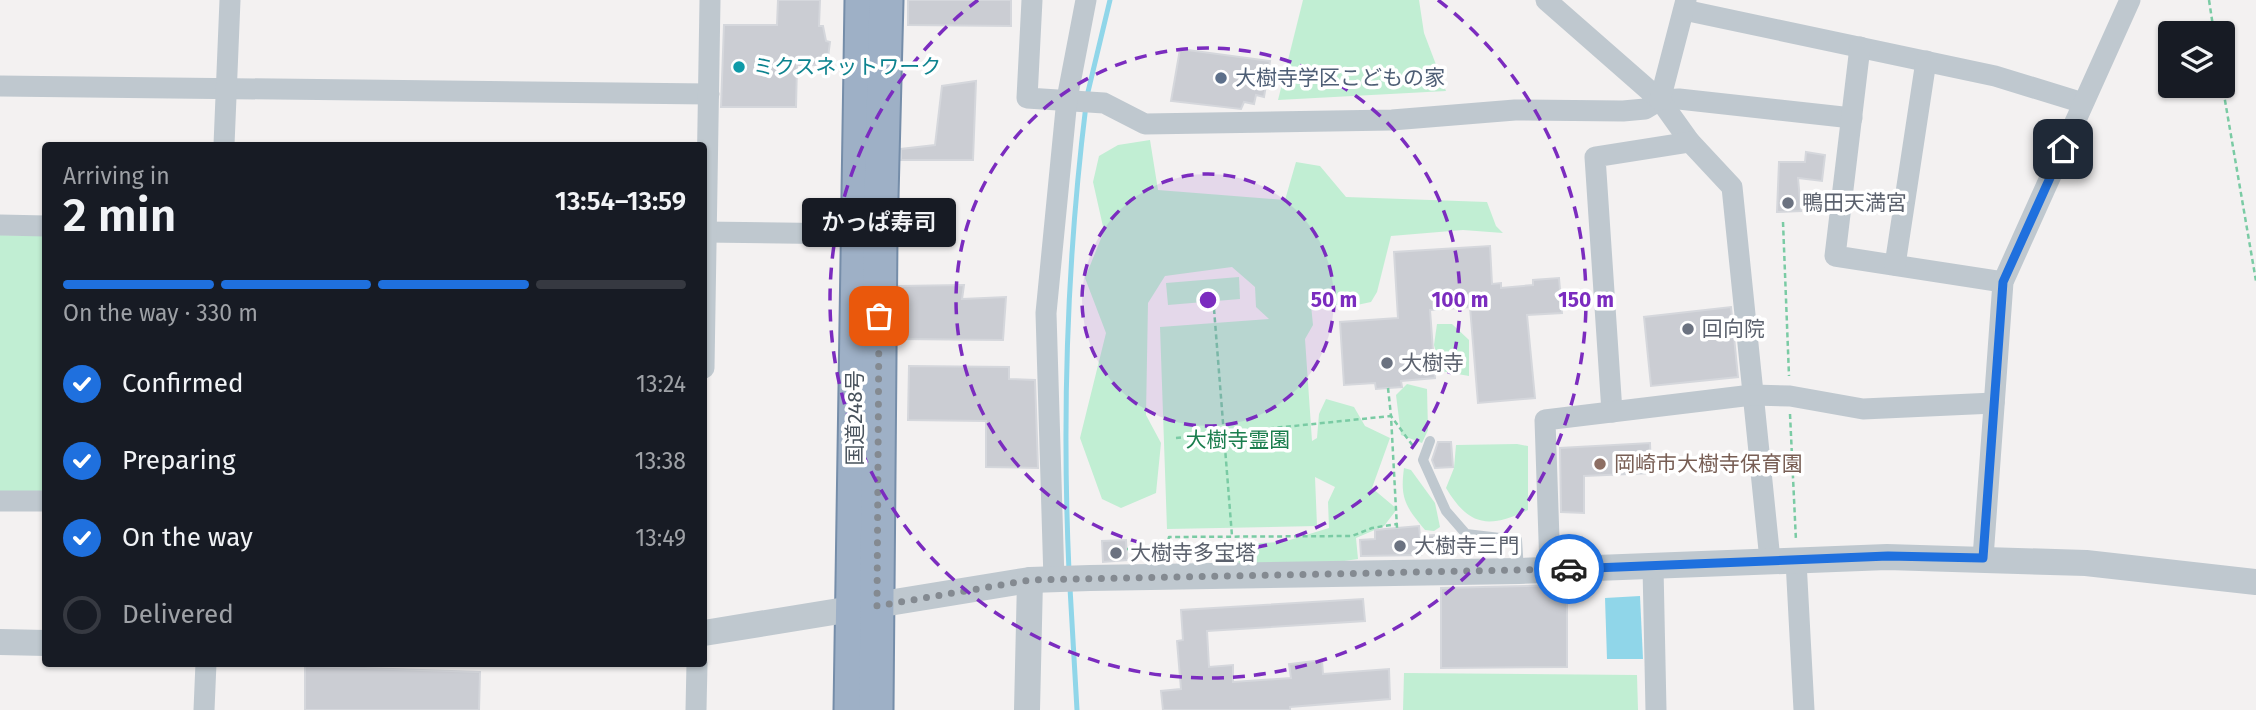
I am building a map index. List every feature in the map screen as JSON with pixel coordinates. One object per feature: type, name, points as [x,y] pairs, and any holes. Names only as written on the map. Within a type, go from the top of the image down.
[{"type":"highway","name":"国道248号","points":[[862,0],[856,233],[865,608],[876,710]]},
{"type":"highway","name":"国道248号","points":[[851,710],[865,608],[880,237],[886,0]]},
{"type":"street","points":[[224,142],[230,0]]},
{"type":"street","points":[[707,163],[710,0]]},
{"type":"street","points":[[1032,0],[1027,98],[1104,103],[1145,124],[1392,120],[1515,110],[1623,111],[1645,109],[1660,100],[1679,99],[1852,118]]},
{"type":"street","points":[[1027,710],[1042,580],[1046,313],[1068,99],[1086,0]]},
{"type":"street","points":[[1546,0],[1660,100],[1690,142],[1732,187],[1739,235],[1752,394],[1783,561],[1804,710]]},
{"type":"street","points":[[1983,558],[2003,282],[2130,0]]},
{"type":"street","points":[[1660,100],[1685,5],[1995,76],[2083,103]]},
{"type":"street","points":[[1860,47],[1835,256],[2003,282]]},
{"type":"street","points":[[1895,265],[1926,61]]},
{"type":"street","points":[[0,86],[709,94]]},
{"type":"street","points":[[1612,412],[1595,157],[1690,142]]},
{"type":"street","points":[[0,225],[42,226]]},
{"type":"street","points":[[707,232],[856,233]]},
{"type":"street","points":[[1550,569],[1545,420],[1752,394],[1790,396],[1863,409],[1994,403]]},
{"type":"street","points":[[0,501],[42,501]]},
{"type":"street","points":[[707,633],[1042,580],[1090,578],[1519,571],[1888,556],[2086,563],[2256,582]]},
{"type":"street","points":[[1653,567],[1656,710]]},
{"type":"street","points":[[0,642],[42,643]]},
{"type":"street","points":[[204,710],[206,667]]},
{"type":"street","points":[[696,710],[697,667]]},
{"type":"lane","points":[[1430,440],[1423,460],[1446,511],[1466,534],[1517,540],[1519,571]]},
{"type":"path","points":[[2208,0],[2212,21]]},
{"type":"path","points":[[2225,98],[2256,282]]},
{"type":"path","points":[[1214,309],[1232,537]]},
{"type":"path","points":[[1126,549],[1166,551],[1169,537],[1352,536],[1372,528],[1397,526],[1388,388]]},
{"type":"path","points":[[1176,438],[1391,416]]},
{"type":"path","points":[[1391,416],[1423,460]]},
{"type":"green space","points":[[1303,0],[1419,0],[1424,33],[1446,91],[1278,100]]},
{"type":"green space","name":"大樹寺霊園","points":[[1150,140],[1158,190],[1285,200],[1296,162],[1320,166],[1346,197],[1487,202],[1496,226],[1503,233],[1463,230],[1391,236],[1377,292],[1371,302],[1357,305],[1311,305],[1313,325],[1305,339],[1312,441],[1317,438],[1319,414],[1326,399],[1354,407],[1365,426],[1390,438],[1372,488],[1397,509],[1384,526],[1356,538],[1358,559],[1310,566],[1240,567],[1233,544],[1283,542],[1329,528],[1328,502],[1335,487],[1315,477],[1317,526],[1167,529],[1160,327],[1269,319],[1256,307],[1255,287],[1232,267],[1165,276],[1148,303],[1146,415],[1161,443],[1156,493],[1121,508],[1102,499],[1080,438],[1106,333],[1085,278],[1104,231],[1093,182],[1099,156],[1118,145]]},
{"type":"green space","points":[[0,235],[42,236],[42,493],[0,492]]},
{"type":"green space","points":[[1239,277],[1240,299],[1168,305],[1166,283]]},
{"type":"green space","points":[[1437,324],[1452,324],[1469,340],[1469,376],[1441,371],[1434,345]]},
{"type":"green space","points":[[1407,384],[1427,389],[1428,430],[1422,443],[1401,435],[1396,395]]},
{"type":"green space","points":[[1456,445],[1528,446],[1528,510],[1502,520],[1472,517],[1454,501],[1446,488],[1454,468]]},
{"type":"green space","points":[[1404,468],[1411,470],[1435,503],[1440,527],[1434,531],[1425,530],[1409,508],[1403,487]]},
{"type":"green space","points":[[1404,673],[1637,675],[1638,710],[1403,710]]},
{"type":"water","points":[[1640,596],[1643,659],[1607,659],[1605,598]]},
{"type":"building","name":"ミクスネットワーク","points":[[778,0],[820,0],[819,26],[823,26],[826,41],[830,42],[827,65],[797,65],[796,107],[721,107],[724,25],[777,25]]},
{"type":"building","points":[[908,0],[1011,0],[1011,26],[908,25]]},
{"type":"building","name":"大樹寺学区こどもの家","points":[[1180,49],[1270,61],[1264,97],[1256,95],[1254,104],[1244,102],[1241,109],[1171,101]]},
{"type":"building","points":[[976,81],[973,160],[901,160],[901,149],[935,145],[942,86]]},
{"type":"building","points":[[1806,152],[1825,155],[1822,181],[1798,178],[1801,211],[1777,212],[1779,162],[1805,162]]},
{"type":"building","points":[[1490,246],[1492,284],[1501,283],[1501,288],[1533,285],[1533,280],[1559,278],[1562,313],[1527,315],[1535,398],[1478,403],[1470,307],[1430,310],[1435,378],[1401,381],[1402,387],[1376,389],[1375,383],[1344,385],[1340,322],[1398,318],[1394,252]]},
{"type":"building","points":[[964,285],[962,299],[1006,297],[1003,340],[899,339],[899,286]]},
{"type":"building","points":[[1731,307],[1738,377],[1651,386],[1644,317]]},
{"type":"building","points":[[909,366],[1009,367],[1009,379],[1035,380],[1038,468],[986,467],[986,421],[908,420]]},
{"type":"building","points":[[1438,442],[1451,442],[1453,467],[1435,468],[1432,460]]},
{"type":"building","points":[[1650,443],[1651,473],[1584,476],[1584,513],[1561,512],[1560,448]]},
{"type":"building","points":[[1419,526],[1420,536],[1434,535],[1436,549],[1420,551],[1421,555],[1361,556],[1360,540],[1375,539],[1375,530]]},
{"type":"building","points":[[1126,540],[1127,560],[1103,562],[1102,541]]},
{"type":"building","points":[[1567,585],[1567,667],[1441,668],[1441,588]]},
{"type":"building","points":[[1363,599],[1365,621],[1207,631],[1209,667],[1233,665],[1233,682],[1291,678],[1289,664],[1322,660],[1323,674],[1389,669],[1390,699],[1290,707],[1290,710],[1163,710],[1161,691],[1181,689],[1177,641],[1183,640],[1181,610]]},
{"type":"building","points":[[305,667],[480,672],[479,710],[305,710]]},
{"type":"waterway","points":[[1087,96],[1110,0]]},
{"type":"waterway","points":[[1069,571],[1066,396],[1070,279],[1086,105]]},
{"type":"waterway","points":[[1070,588],[1077,710]]},
{"type":"way so far","points":[[879,316],[877,606],[1030,580],[1569,569]]},
{"type":"place","name":"ミクスネットワーク","points":[[739,67]]},
{"type":"place","name":"大樹寺学区こどもの家","points":[[1221,78]]},
{"type":"place","name":"鴨田天満宮","points":[[1788,203]]},
{"type":"place","name":"かっぱ寿司","points":[[879,316]]},
{"type":"place","name":"回向院","points":[[1688,329]]},
{"type":"place","name":"大樹寺","points":[[1387,363]]},
{"type":"place","name":"岡崎市大樹寺保育園","points":[[1600,464]]},
{"type":"place","name":"大樹寺三門","points":[[1400,546]]},
{"type":"place","name":"大樹寺多宝塔","points":[[1116,553]]},
{"type":"route","points":[[1569,569],[1888,556],[1983,558],[2003,282],[2063,149]]}]
